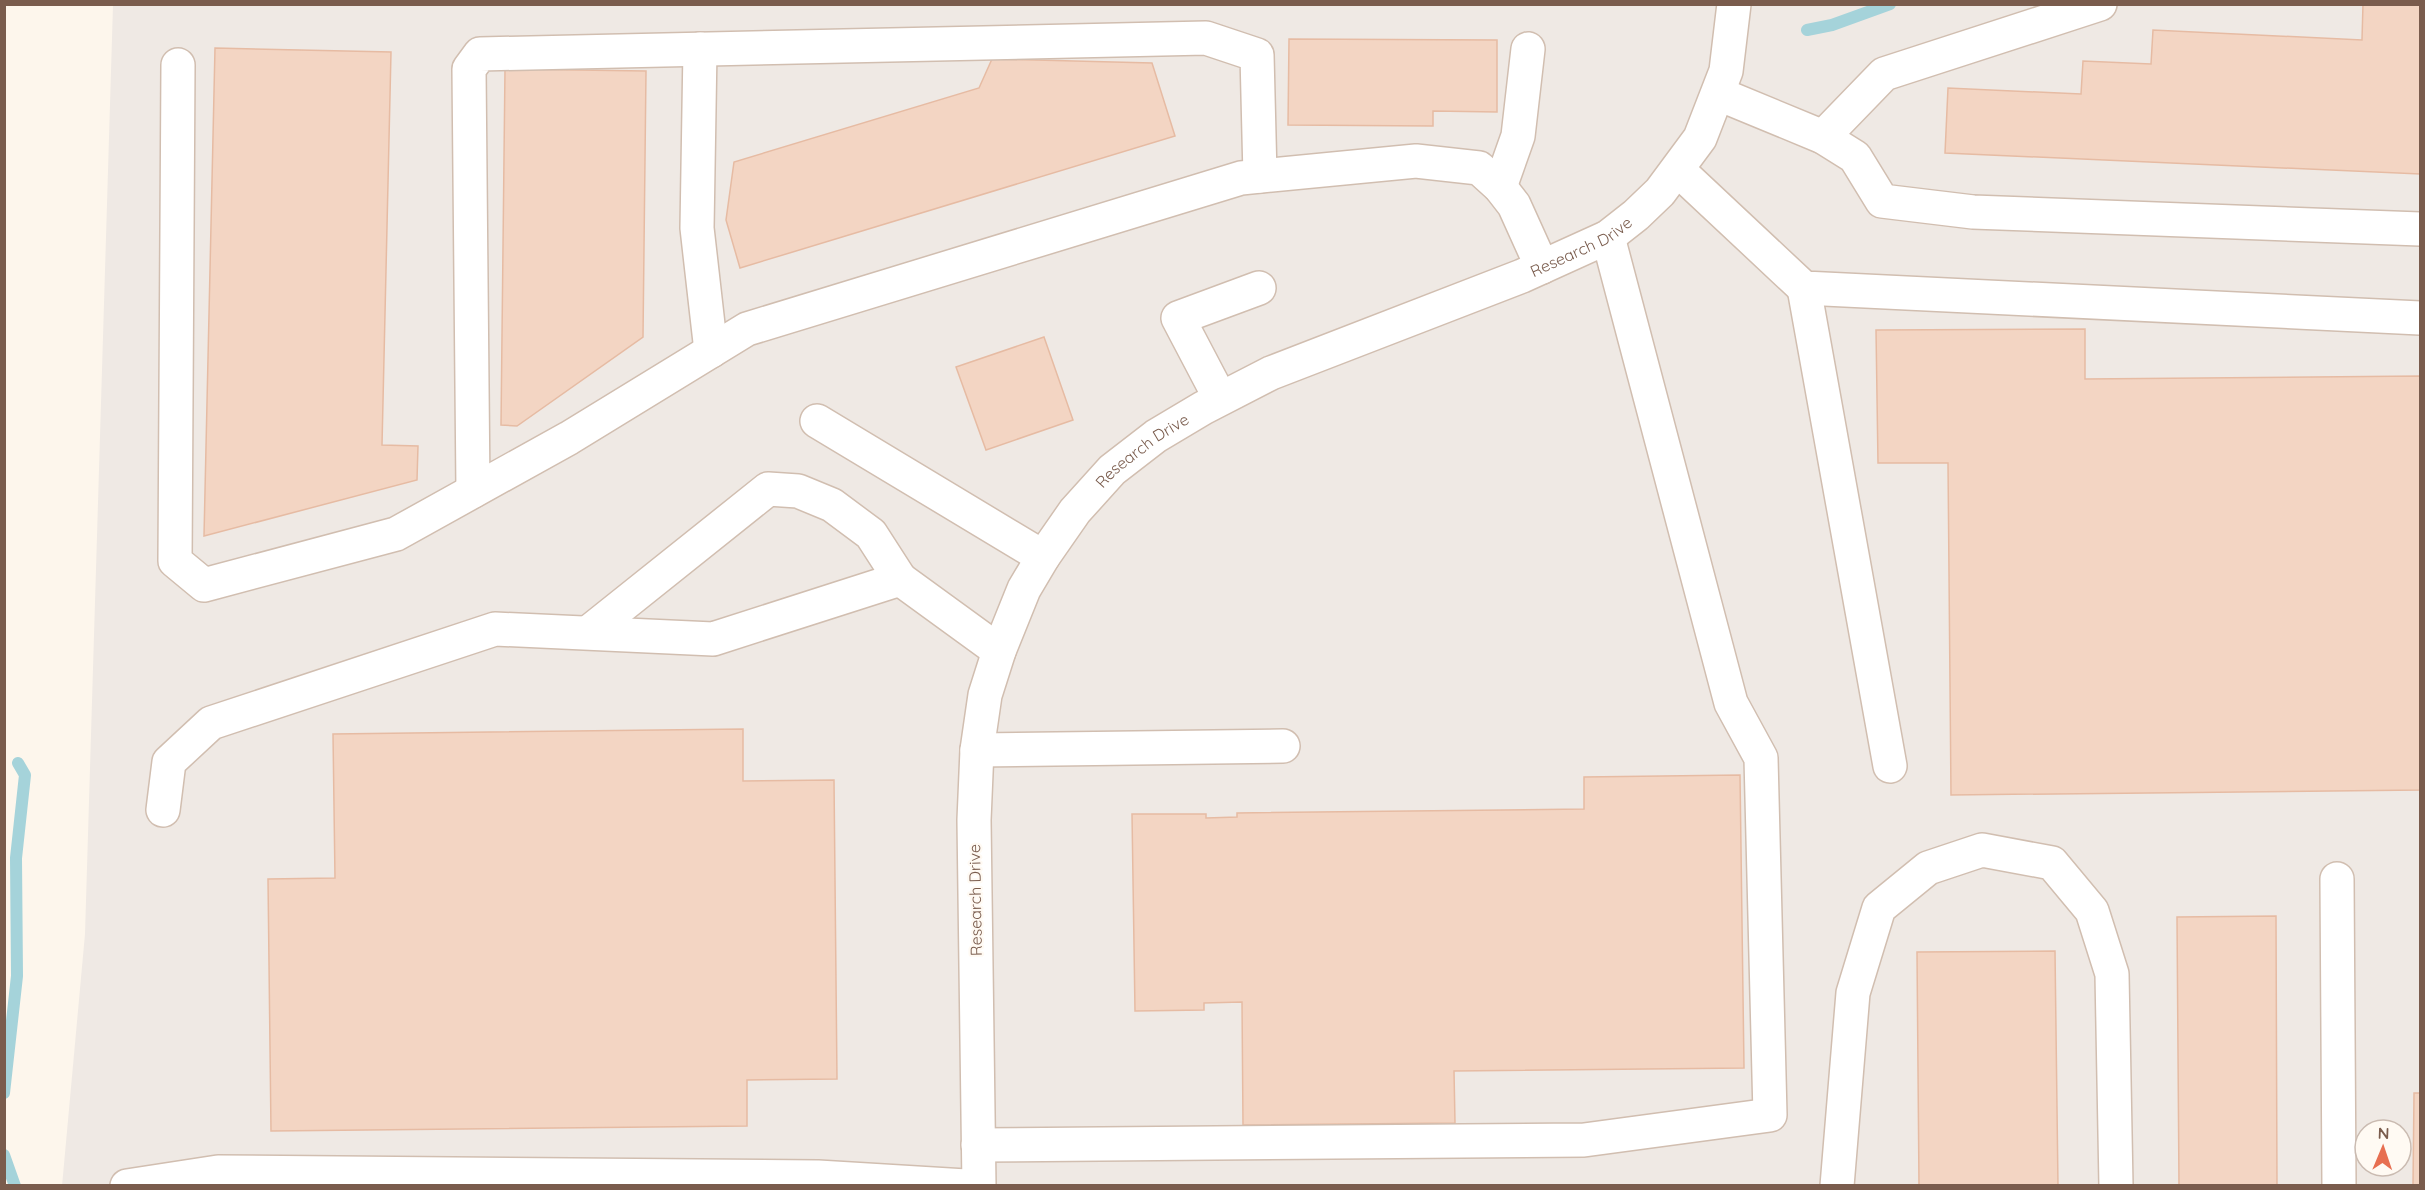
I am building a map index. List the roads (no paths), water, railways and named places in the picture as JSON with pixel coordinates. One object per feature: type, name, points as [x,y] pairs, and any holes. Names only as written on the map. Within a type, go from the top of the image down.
[{"type":"street","name":"Research Drive","points":[[979,1185],[974,820],[977,750],[985,695],[999,651],[1024,590],[1042,557],[1075,511],[1112,471],[1156,436],[1220,398],[1271,373],[1478,294],[1542,267],[1608,237],[1636,215],[1660,192],[1700,138],[1726,71],[1734,4]]},
{"type":"street","points":[[1823,137],[1884,74],[2100,4]]},
{"type":"street","points":[[472,491],[469,69],[480,54],[1206,38],[1257,55],[1260,176]]},
{"type":"street","points":[[700,49],[697,228],[711,351]]},
{"type":"street","points":[[1500,187],[1518,136],[1528,49]]},
{"type":"street","points":[[178,66],[175,561],[204,585],[396,534],[569,438],[747,329],[1241,178],[1416,161],[1479,168],[1500,187],[1514,205],[1542,267]]},
{"type":"street","points":[[1719,94],[1823,137],[1855,157],[1882,201],[1973,212],[2421,230]]},
{"type":"street","points":[[1678,170],[1804,288],[1890,765]]},
{"type":"street","points":[[978,1145],[1584,1140],[1770,1115],[1761,759],[1731,703],[1608,237]]},
{"type":"street","points":[[1220,398],[1178,318],[1259,288]]},
{"type":"street","points":[[1804,288],[2421,318]]},
{"type":"street","points":[[817,421],[1042,557]]},
{"type":"street","points":[[590,633],[768,489],[798,491],[832,504],[871,534],[900,579],[999,651]]},
{"type":"street","points":[[164,810],[169,762],[212,723],[495,628],[713,639],[900,579]]},
{"type":"street","points":[[977,750],[1283,746]]},
{"type":"street","points":[[1837,1185],[1853,993],[1879,908],[1928,868],[1982,850],[2052,862],[2092,911],[2112,974],[2116,1185]]},
{"type":"street","points":[[2337,879],[2339,1185]]},
{"type":"street","points":[[127,1185],[218,1172],[966,1185]]},
{"type":"waterway","points":[[1807,30],[1832,25],[1890,4]]},
{"type":"waterway","points":[[4,1093],[17,976],[16,858],[25,775],[18,763]]},
{"type":"waterway","points":[[4,1155],[15,1186]]}]
